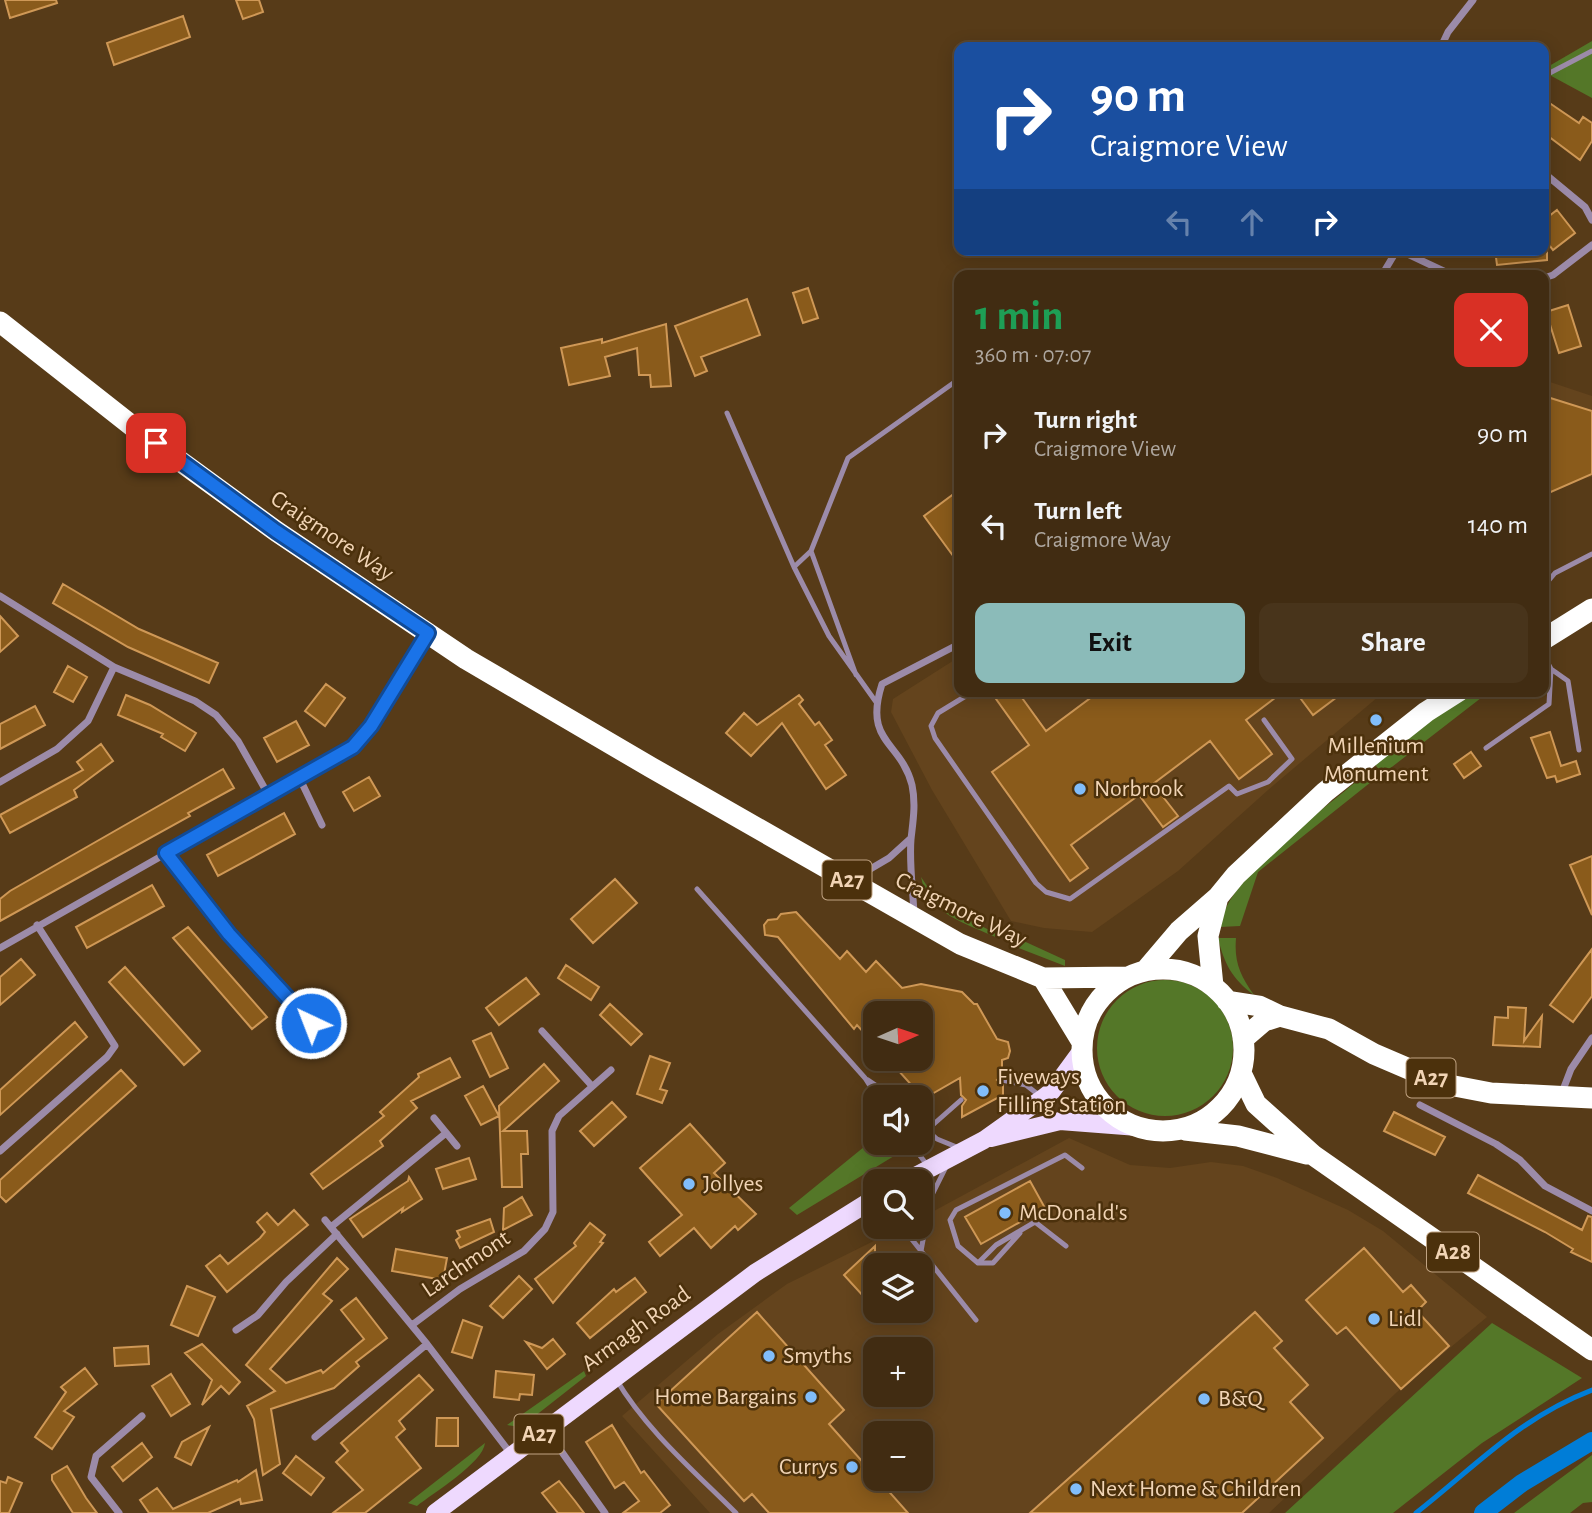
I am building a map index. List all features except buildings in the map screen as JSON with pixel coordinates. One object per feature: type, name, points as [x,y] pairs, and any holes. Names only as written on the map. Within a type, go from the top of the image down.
[{"type":"highway","name":"Craigmore Way","points":[[0,322],[136,429],[276,531],[428,633],[674,781],[915,920],[960,944],[1043,978],[1136,974]]},
{"type":"highway","points":[[1549,636],[1592,609]]},
{"type":"highway","points":[[1313,1155],[1238,1136],[1181,1129],[1159,1131],[1138,1127],[1118,1118],[1102,1103],[1090,1085],[1082,1046],[1088,1020],[1099,1000],[1136,974],[1325,792],[1426,712],[1450,697]]},
{"type":"highway","points":[[1181,1129],[1212,1115],[1225,1102],[1241,1073],[1243,1039],[1238,1019],[1220,993],[1208,936],[1218,897]]},
{"type":"highway","points":[[1136,974],[1181,971],[1220,993]]},
{"type":"highway","name":"Craigmore Way","points":[[1043,978],[1082,1046]]},
{"type":"highway","name":"A27","points":[[1220,993],[1280,1016],[1329,1029],[1374,1054],[1444,1084],[1491,1093],[1592,1098]]},
{"type":"highway","points":[[1243,1039],[1264,1021],[1280,1016]]},
{"type":"highway","points":[[1241,1073],[1256,1104],[1313,1155]]},
{"type":"highway","name":"A28","points":[[1313,1155],[1592,1350]]},
{"type":"main road","points":[[930,1169],[984,1140],[1052,1091],[1082,1046]]},
{"type":"main road","points":[[984,1140],[1060,1121],[1138,1127]]},
{"type":"main road","name":"Armagh Road","points":[[435,1513],[755,1273],[863,1206]]},
{"type":"street","points":[[1443,42],[1473,0]]},
{"type":"street","points":[[1549,177],[1585,206],[1592,220]]},
{"type":"street","points":[[1549,276],[1592,245]]},
{"type":"street","points":[[1411,256],[1441,270]]},
{"type":"street","points":[[0,596],[114,667],[195,701],[216,715],[238,741],[269,796]]},
{"type":"street","points":[[0,948],[353,747],[371,726],[428,633]]},
{"type":"street","points":[[915,920],[911,838],[915,810],[912,785],[903,765],[880,737],[876,702],[882,684],[954,647]]},
{"type":"street","points":[[0,782],[57,749],[88,721],[114,667]]},
{"type":"street","points":[[300,779],[322,825]]},
{"type":"street","points":[[849,881],[872,870],[911,838]]},
{"type":"street","points":[[166,853],[229,934],[311,1023]]},
{"type":"street","points":[[0,1150],[107,1057],[115,1046],[37,925]]},
{"type":"street","points":[[542,1031],[592,1086]]},
{"type":"street","points":[[1561,1096],[1571,1069],[1592,1038]]},
{"type":"street","name":"Larchmont","points":[[412,1325],[460,1289],[524,1251],[545,1229],[553,1212],[552,1131],[559,1116],[611,1070]]},
{"type":"street","points":[[1420,1105],[1496,1144],[1520,1160],[1545,1186],[1592,1211]]},
{"type":"street","points":[[434,1118],[457,1146]]},
{"type":"street","points":[[331,1227],[446,1133]]},
{"type":"street","name":"Larchmont","points":[[325,1220],[428,1344],[511,1454]]},
{"type":"street","points":[[236,1329],[258,1315],[286,1282],[337,1234]]},
{"type":"street","points":[[315,1437],[428,1344]]},
{"type":"street","points":[[119,1513],[91,1477],[96,1456],[142,1416]]},
{"type":"street","points":[[546,1430],[605,1513]]},
{"type":"lane","points":[[1549,73],[1592,51]]},
{"type":"lane","points":[[794,567],[811,551],[848,458],[954,384]]},
{"type":"lane","points":[[727,413],[794,567],[829,636],[876,702]]},
{"type":"lane","points":[[811,551],[856,675]]},
{"type":"lane","points":[[1549,580],[1555,573],[1592,554]]},
{"type":"lane","points":[[1486,748],[1549,704],[1550,669]]},
{"type":"lane","points":[[1550,669],[1568,681],[1578,750]]},
{"type":"lane","points":[[964,697],[938,713],[931,726],[934,738],[1036,883],[1046,892],[1070,899],[1229,786],[1237,794],[1269,782],[1292,759],[1264,720]]},
{"type":"lane","points":[[697,888],[869,1085]]},
{"type":"lane","points":[[865,1078],[875,1085]]},
{"type":"lane","points":[[1002,1080],[1026,1085],[1043,1098]]},
{"type":"lane","points":[[933,1125],[961,1100]]},
{"type":"lane","points":[[921,1251],[931,1197],[957,1155],[933,1135]]},
{"type":"lane","points":[[919,1155],[930,1169]]},
{"type":"lane","points":[[1022,1230],[993,1263],[978,1263],[958,1246],[950,1220],[957,1210],[1065,1155],[1082,1168]]},
{"type":"lane","points":[[978,1263],[996,1245],[1035,1222],[1066,1246]]},
{"type":"lane","points":[[912,1239],[976,1320]]},
{"type":"lane","points":[[614,1377],[626,1396],[668,1445],[736,1513]]},
{"type":"shaded area","points":[[1549,382],[1592,396],[1592,477],[1565,480],[1549,490]]},
{"type":"shaded area","points":[[954,660],[954,697],[1378,697],[1178,871],[1092,932],[1044,928],[1011,921],[932,790],[891,712],[893,699]]},
{"type":"shaded area","points":[[1069,1138],[1130,1165],[1170,1168],[1211,1162],[1243,1166],[1277,1178],[1348,1210],[1383,1231],[1487,1317],[1397,1392],[1269,1513],[710,1513],[622,1416],[718,1334],[787,1284],[878,1239],[933,1239],[933,1212]]},
{"type":"green space","points":[[1592,41],[1592,98],[1549,75],[1549,66]]},
{"type":"green space","points":[[1467,697],[1482,697],[1388,770],[1379,770],[1374,763]]},
{"type":"green space","points":[[1368,776],[1371,782],[1258,872],[1240,926],[1220,927],[1226,908],[1256,867],[1358,780]]},
{"type":"green space","points":[[921,877],[940,905],[999,935],[998,938],[940,909],[925,890]]},
{"type":"green space","points":[[1013,936],[1065,960],[1065,966],[1011,945]]},
{"type":"green space","points":[[1218,938],[1236,938],[1239,968],[1254,995],[1230,970]]},
{"type":"green space","points":[[1165,980],[1191,985],[1213,1000],[1228,1022],[1233,1048],[1228,1074],[1213,1096],[1191,1111],[1165,1116],[1139,1111],[1117,1096],[1102,1074],[1097,1048],[1102,1022],[1117,1000],[1139,985]]},
{"type":"green space","points":[[863,1148],[863,1155],[896,1155],[873,1169],[863,1169],[863,1175],[797,1215],[789,1208]]},
{"type":"green space","points":[[1492,1323],[1582,1378],[1482,1443],[1393,1513],[1285,1513]]},
{"type":"green space","points":[[584,1371],[586,1376],[521,1427],[507,1425]]},
{"type":"green space","points":[[485,1443],[476,1459],[456,1477],[417,1506],[408,1503]]},
{"type":"green space","points":[[1592,1455],[1592,1502],[1583,1503],[1570,1513],[1514,1513]]},
{"type":"waterway","points":[[1416,1513],[1520,1429],[1542,1414],[1592,1390]]},
{"type":"waterway","points":[[1483,1513],[1522,1483],[1592,1441]]},
{"type":"place","name":"Millenium Monument","points":[[1376,720]]},
{"type":"place","name":"Norbrook","points":[[1080,789]]},
{"type":"place","name":"Fiveways Filling Station","points":[[983,1091]]},
{"type":"place","name":"Jollyes","points":[[689,1184]]},
{"type":"place","name":"McDonald's","points":[[1005,1213]]},
{"type":"place","name":"Lidl","points":[[1374,1319]]},
{"type":"place","name":"Smyths","points":[[769,1356]]},
{"type":"place","name":"Home Bargains","points":[[811,1397]]},
{"type":"place","name":"B&Q","points":[[1204,1399]]},
{"type":"place","name":"Currys","points":[[852,1467]]},
{"type":"place","name":"Next Home & Children","points":[[1076,1489]]},
{"type":"route","points":[[156,443],[276,531],[428,633],[371,726],[353,747],[166,853],[229,934],[311,1023]]}]
